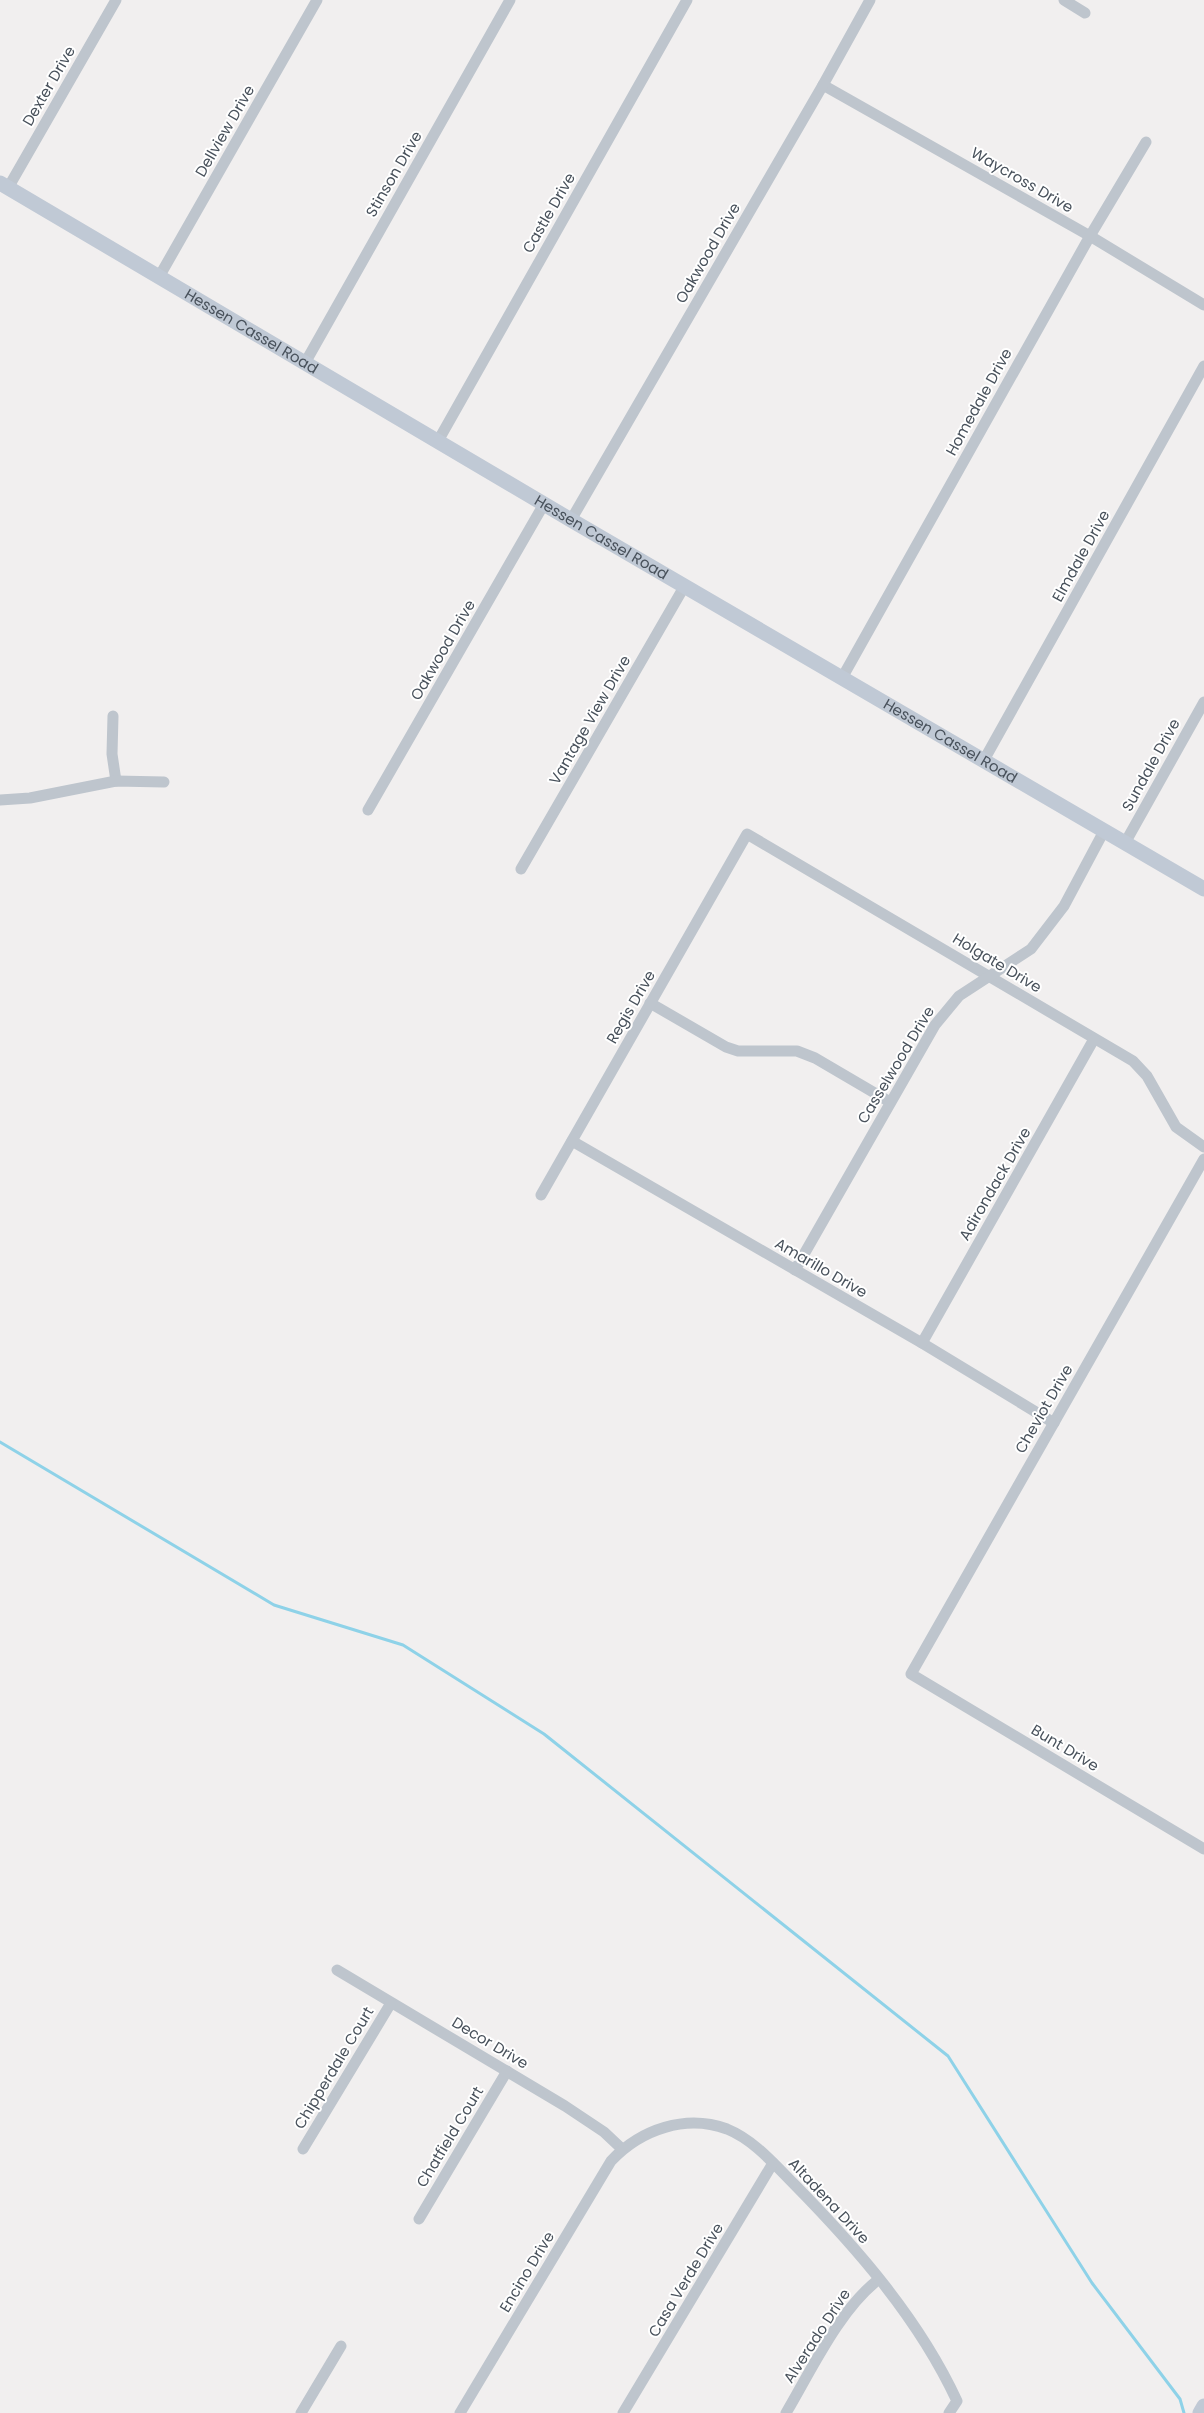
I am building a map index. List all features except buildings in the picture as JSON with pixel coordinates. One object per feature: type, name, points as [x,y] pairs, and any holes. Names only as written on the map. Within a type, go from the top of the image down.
[{"type":"main road","name":"Hessen Cassel Road","points":[[4,185],[571,520],[1204,889]]},
{"type":"main road","points":[[1200,2413],[1204,2406]]},
{"type":"street","name":"Dexter Drive","points":[[4,185],[116,0]]},
{"type":"street","name":"Dellview Drive","points":[[159,277],[317,0]]},
{"type":"street","name":"Stinson Drive","points":[[305,363],[510,0]]},
{"type":"street","name":"Castle Drive","points":[[438,441],[687,0]]},
{"type":"street","name":"Oakwood Drive","points":[[571,520],[870,0]]},
{"type":"street","points":[[1064,0],[1085,13]]},
{"type":"street","name":"Waycross Drive","points":[[823,84],[1090,236],[1204,305]]},
{"type":"street","name":"Homedale Drive","points":[[842,678],[1090,236],[1146,142]]},
{"type":"street","name":"Elmdale Drive","points":[[984,760],[1204,366]]},
{"type":"street","name":"Oakwood Drive","points":[[368,810],[544,504]]},
{"type":"street","name":"Vantage View Drive","points":[[521,869],[684,586]]},
{"type":"street","name":"Sundale Drive","points":[[1125,843],[1204,702]]},
{"type":"street","points":[[114,716],[112,754],[116,781]]},
{"type":"street","points":[[0,800],[30,798],[116,781],[164,782]]},
{"type":"street","name":"Casselwood Drive","points":[[795,1270],[926,1038],[944,1012],[959,996],[1031,949],[1064,906],[1104,831]]},
{"type":"street","name":"Holgate Drive","points":[[747,834],[989,975],[1133,1062],[1147,1076],[1176,1127],[1204,1147]]},
{"type":"street","name":"Regis Drive","points":[[541,1195],[747,834]]},
{"type":"street","points":[[650,1003],[726,1047],[738,1051],[797,1051],[815,1058],[890,1102]]},
{"type":"street","name":"Adirondack Drive","points":[[922,1343],[1094,1039]]},
{"type":"street","name":"Amarillo Drive","points":[[572,1141],[922,1343],[1054,1423]]},
{"type":"street","name":"Cheviot Drive","points":[[911,1674],[1204,1159]]},
{"type":"street","name":"Bunt Drive","points":[[911,1674],[1204,1849]]},
{"type":"street","name":"Decor Drive","points":[[338,1970],[592,2123],[622,2149]]},
{"type":"street","name":"Chipperdale Court","points":[[303,2149],[391,2003]]},
{"type":"street","name":"Chatfield Court","points":[[419,2219],[507,2071]]},
{"type":"street","name":"Altadena Drive","points":[[622,2149],[665,2126],[692,2122],[715,2125],[738,2134],[773,2163],[827,2218],[879,2279],[912,2325],[948,2381],[956,2401],[949,2413]]},
{"type":"street","name":"Encino Drive","points":[[460,2413],[611,2161],[622,2149]]},
{"type":"street","name":"Casa Verde Drive","points":[[624,2413],[773,2163]]},
{"type":"street","name":"Alverado Drive","points":[[786,2413],[848,2309],[864,2291],[879,2279]]},
{"type":"street","points":[[301,2413],[341,2346]]},
{"type":"waterway","points":[[0,1442],[274,1605],[403,1645],[544,1734],[948,2056],[1092,2283],[1180,2399],[1184,2413]]}]
